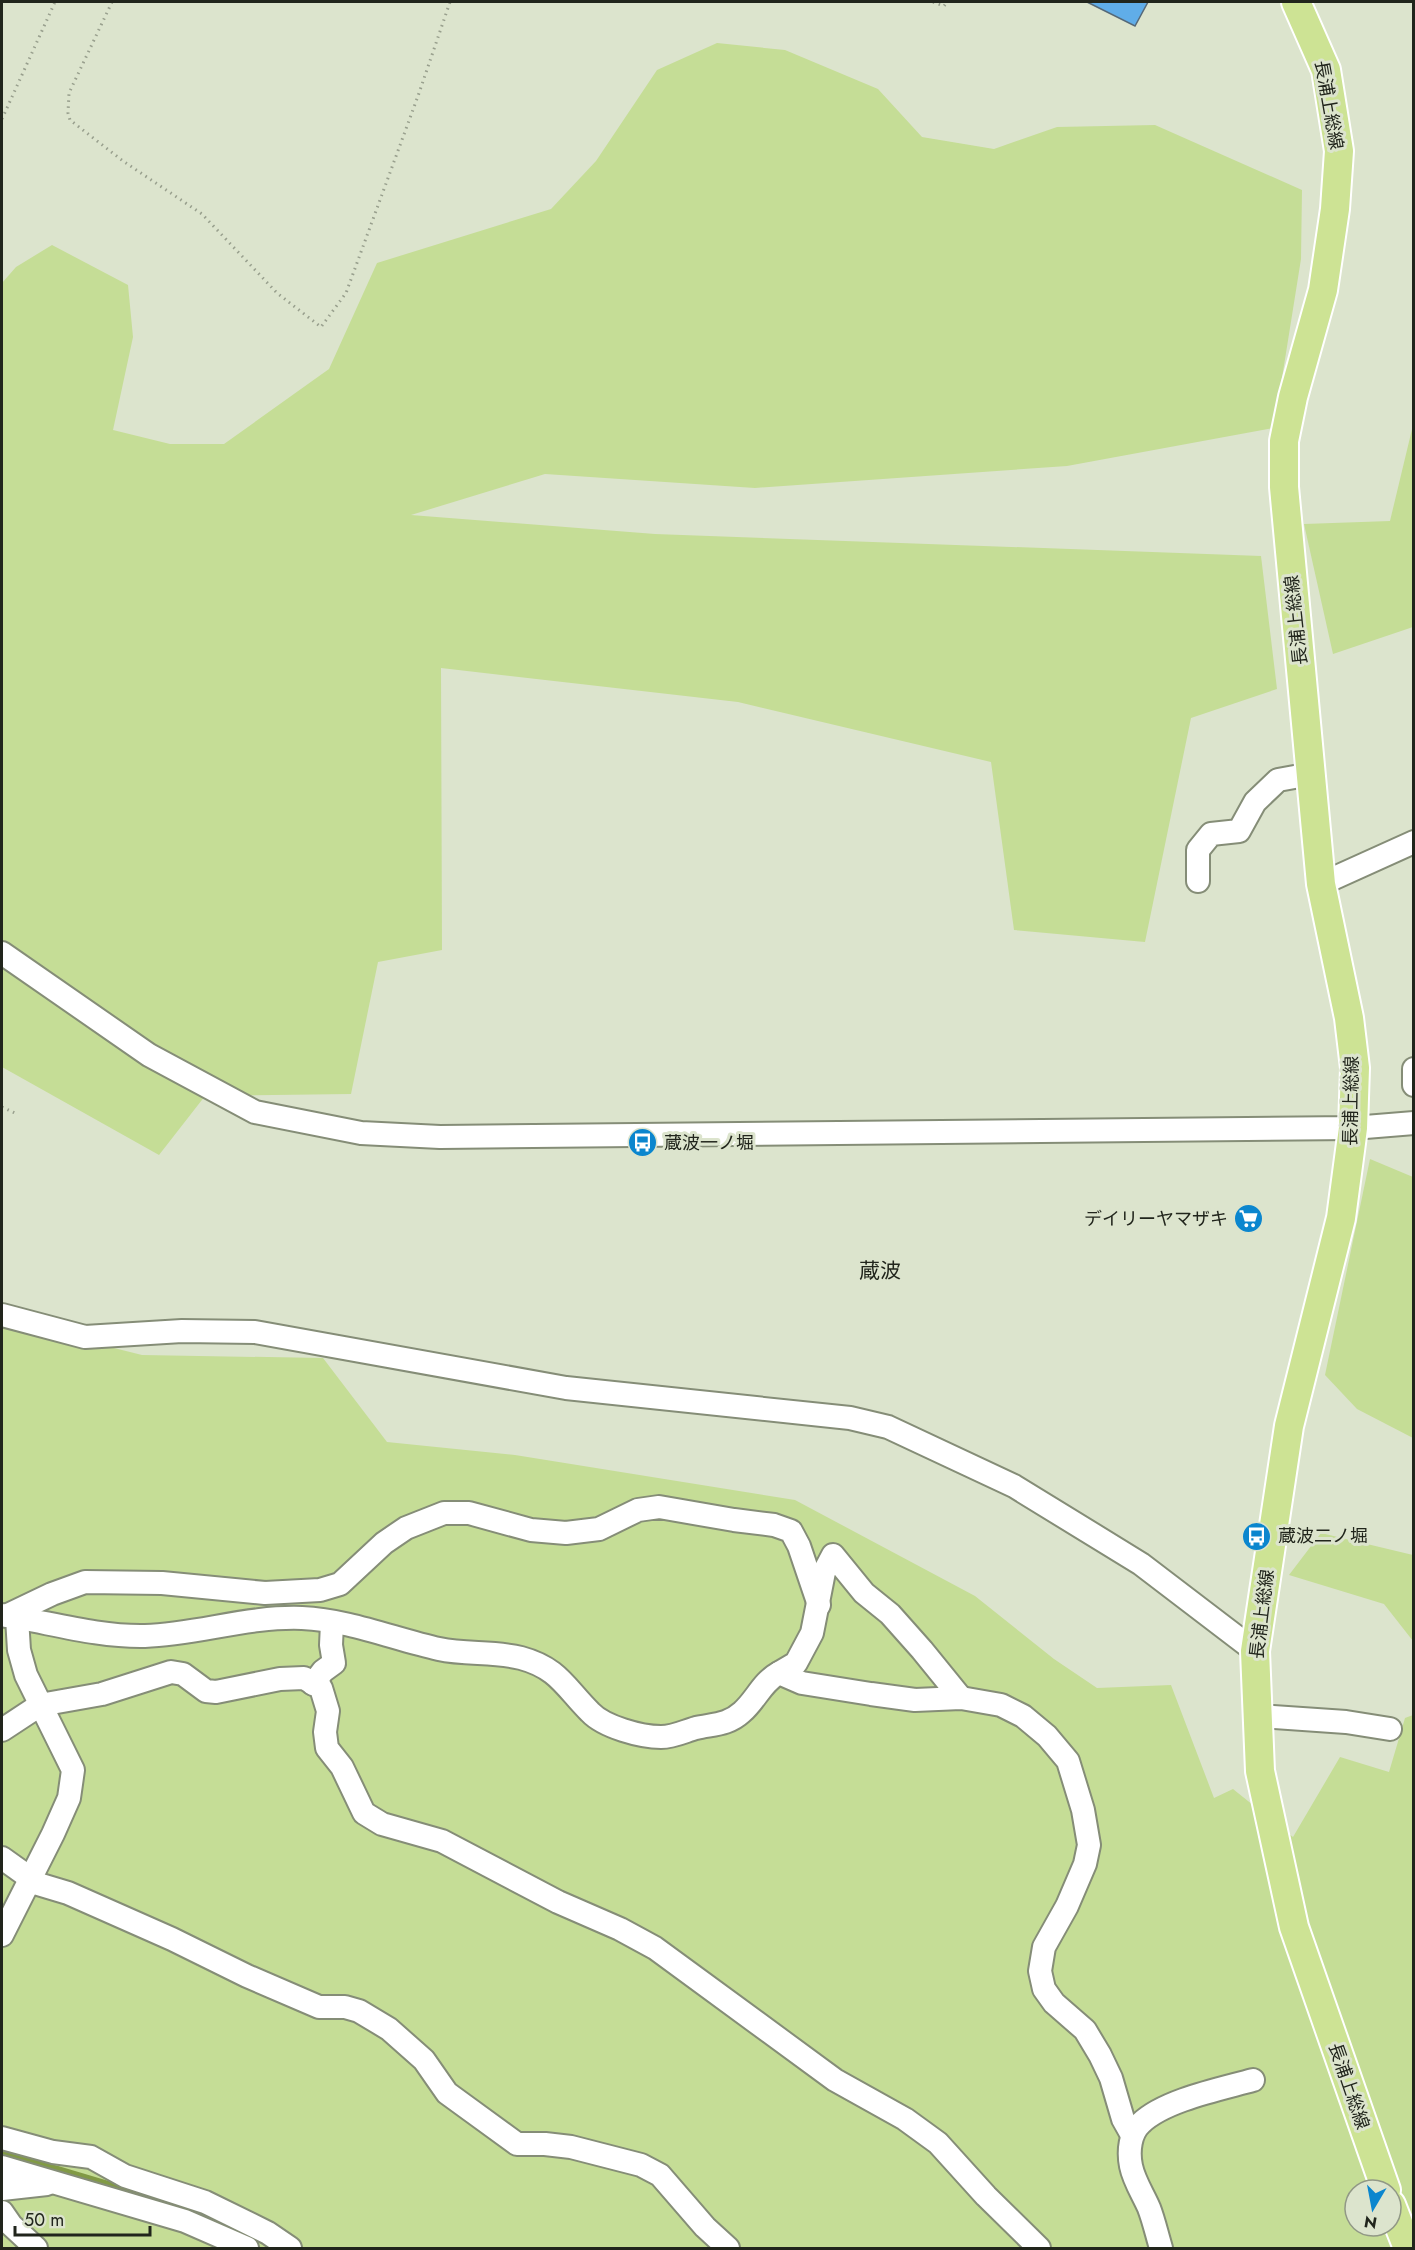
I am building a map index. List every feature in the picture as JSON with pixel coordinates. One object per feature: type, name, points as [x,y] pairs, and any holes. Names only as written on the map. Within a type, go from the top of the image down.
[{"type":"main road","name":"長浦上総線","points":[[1296,2],[1326,70],[1339,151],[1335,209],[1323,290],[1293,397],[1284,441],[1284,487],[1321,884],[1349,1018],[1355,1068],[1353,1128],[1341,1218],[1289,1426],[1255,1651],[1260,1771],[1294,1928],[1382,2178]]},
{"type":"street","points":[[1198,880],[1198,850],[1211,834],[1239,831],[1255,802],[1278,780],[1311,774]]},
{"type":"street","points":[[1321,884],[1413,842]]},
{"type":"street","points":[[2,953],[149,1056],[255,1112],[361,1134],[440,1137],[1353,1128],[1413,1123]]},
{"type":"street","points":[[1413,1069],[1413,1085]]},
{"type":"street","points":[[2,1315],[93,1337],[182,1331],[255,1332],[566,1388],[850,1418],[888,1427],[1014,1486],[1141,1564],[1255,1651]]},
{"type":"street","points":[[8,1616],[52,1594],[85,1582],[162,1583],[265,1593],[321,1590],[340,1584],[384,1543],[406,1528],[444,1513],[469,1513],[531,1530],[566,1533],[599,1529],[639,1510],[659,1507],[774,1525],[791,1531],[799,1546],[819,1605]]},
{"type":"street","points":[[8,1616],[95,1632],[144,1636],[260,1621],[303,1618],[362,1628],[443,1650],[518,1657],[541,1664],[559,1677],[591,1714],[608,1725],[648,1736],[663,1737],[730,1721],[744,1711],[770,1678],[796,1663],[812,1633],[824,1572],[832,1556],[864,1593],[890,1614],[962,1698]]},
{"type":"street","points":[[2,1935],[69,1798],[74,1770],[26,1675],[8,1616]]},
{"type":"street","points":[[314,1684],[323,1671],[334,1663],[331,1644],[332,1623]]},
{"type":"street","points":[[2,1730],[40,1705],[102,1694],[171,1672],[183,1674],[206,1691],[216,1692],[280,1679],[304,1678],[321,1688],[328,1711],[325,1732],[327,1748],[342,1767],[364,1813],[382,1824],[442,1841],[558,1902],[620,1929],[655,1948],[835,2080],[905,2120],[938,2143],[986,2196],[1039,2248]]},
{"type":"street","points":[[779,1673],[802,1683],[915,1700],[962,1698],[1001,1705],[1023,1716],[1047,1736],[1068,1761],[1083,1810],[1089,1845],[1085,1864],[1067,1906],[1044,1947],[1040,1971],[1044,1989],[1054,2003],[1085,2030],[1100,2055],[1111,2078],[1123,2119],[1132,2135]]},
{"type":"street","points":[[1258,1716],[1346,1722],[1390,1729]]},
{"type":"street","points":[[2,1858],[29,1880],[89,1902],[319,2007],[345,2007],[359,2011],[390,2029],[424,2060],[447,2093],[517,2144],[571,2147],[641,2165],[660,2175],[705,2228],[728,2248]]},
{"type":"street","points":[[1161,2248],[1150,2210],[1130,2165],[1132,2135],[1148,2118],[1180,2101],[1253,2080]]},
{"type":"street","points":[[2,2138],[53,2152],[92,2157],[125,2176],[205,2202],[268,2233],[290,2248]]},
{"type":"street","points":[[2,2167],[185,2221],[247,2248]]},
{"type":"street","points":[[2,2189],[58,2183]]},
{"type":"street","points":[[2,2212],[11,2225],[36,2248]]},
{"type":"path","points":[[2,119],[56,2]]},
{"type":"path","points":[[112,2],[69,93],[70,120],[123,161],[202,214],[277,293],[321,327],[346,293],[450,2]]},
{"type":"path","points":[[933,2],[944,6],[947,2]]},
{"type":"path","points":[[2,1107],[16,1114]]},
{"type":"green space","points":[[717,43],[785,50],[878,89],[922,137],[994,149],[1057,127],[1155,125],[1302,190],[1301,259],[1274,428],[1067,466],[755,488],[545,474],[411,515],[655,534],[1261,556],[1277,689],[1191,718],[1145,942],[1014,930],[991,762],[738,702],[441,668],[442,950],[378,962],[351,1094],[205,1096],[159,1155],[2,1067],[2,283],[16,267],[52,245],[128,285],[133,337],[113,430],[170,444],[224,444],[329,369],[377,263],[551,209],[596,161],[657,70]]},
{"type":"green space","points":[[1413,425],[1413,627],[1333,654],[1304,524],[1390,521]]},
{"type":"green space","points":[[1370,1159],[1413,1177],[1413,1438],[1357,1409],[1325,1375]]},
{"type":"green space","points":[[2,1320],[142,1355],[323,1358],[387,1442],[515,1455],[795,1500],[975,1596],[1054,1659],[1097,1688],[1171,1685],[1214,1798],[1233,1789],[1293,1837],[1340,1757],[1389,1772],[1405,1718],[1413,1715],[1413,2248],[2,2248]]},
{"type":"green space","points":[[1321,1533],[1413,1555],[1413,1641],[1384,1604],[1289,1575]]},
{"type":"building","points":[[1087,2],[1148,2],[1135,26]]},
{"type":"waterway","points":[[2,2152],[150,2196]]},
{"type":"place","name":"蔵波一ノ堀","points":[[643,1143]]},
{"type":"place","name":"デイリーヤマザキ","points":[[1249,1219]]},
{"type":"place","name":"蔵波二ノ堀","points":[[1257,1536]]},
{"type":"district","name":"蔵波","points":[[880,1271]]}]
